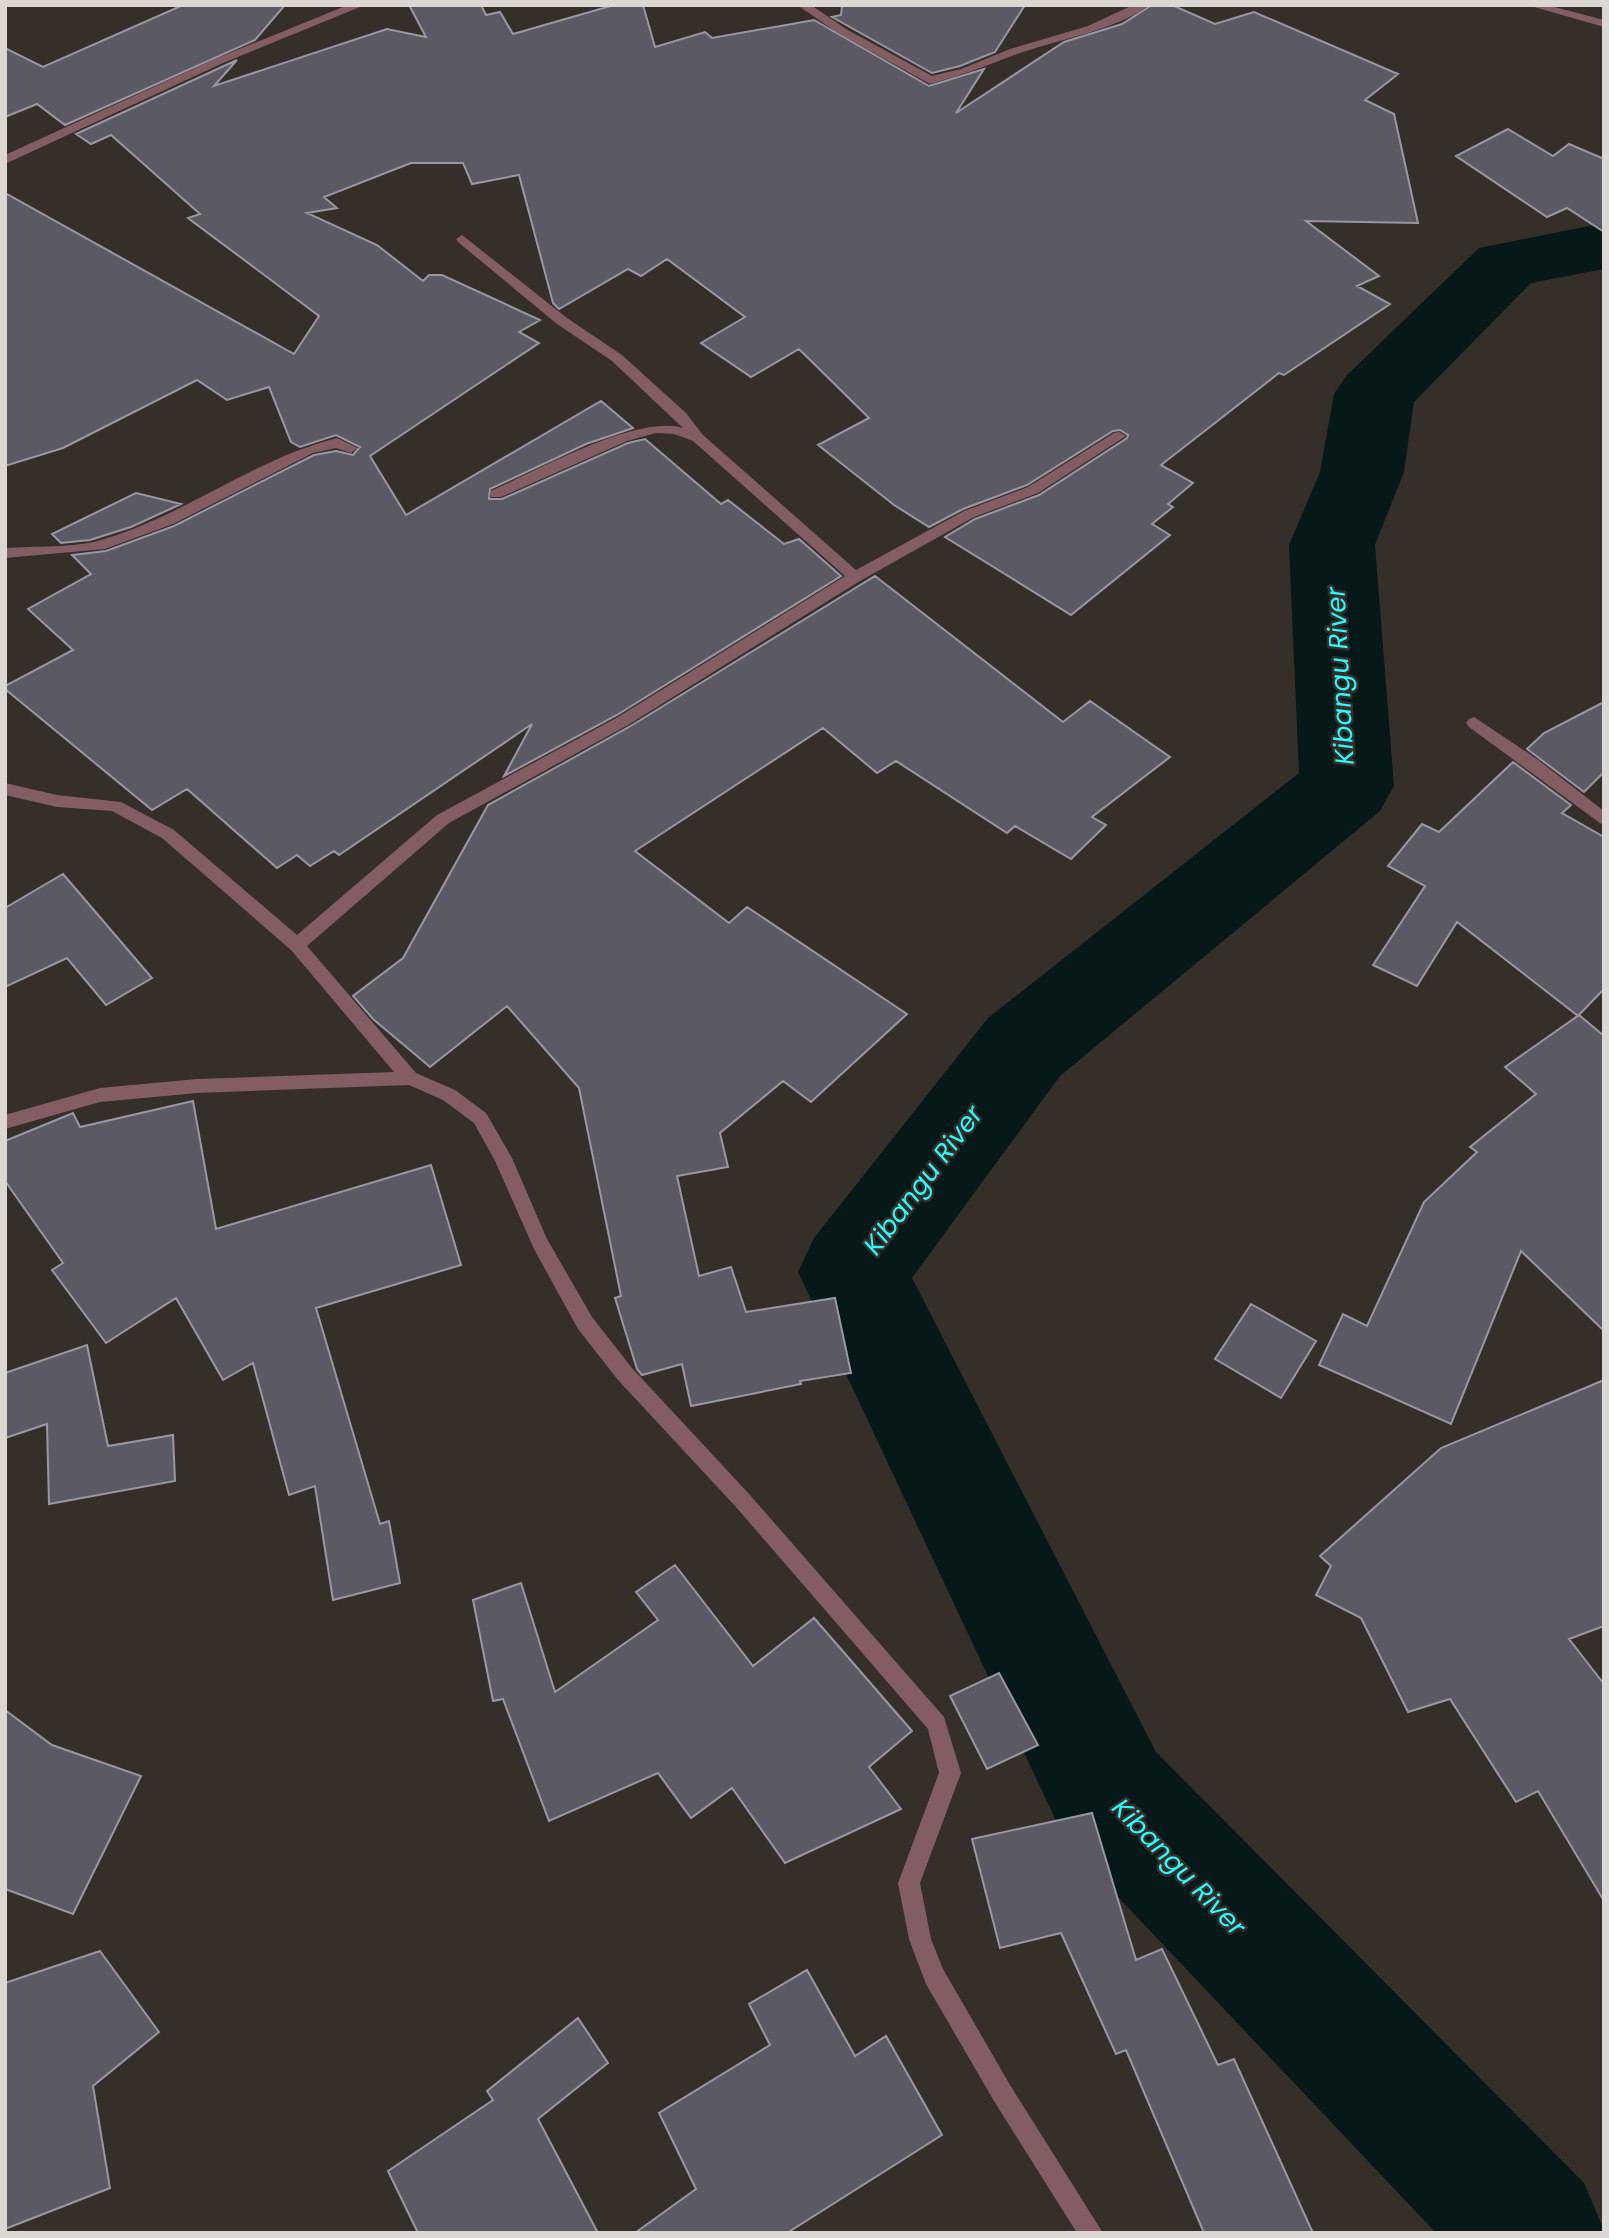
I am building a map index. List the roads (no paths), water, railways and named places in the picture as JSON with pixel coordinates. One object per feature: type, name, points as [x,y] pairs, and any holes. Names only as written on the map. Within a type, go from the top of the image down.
[{"type":"street","points":[[5,160],[219,61],[359,5]]},
{"type":"street","points":[[803,5],[842,31],[930,80],[1091,28],[1143,5]]},
{"type":"street","points":[[1533,5],[1604,24]]},
{"type":"street","points":[[462,239],[562,321],[617,358],[681,415],[698,439],[855,577]]},
{"type":"street","points":[[496,494],[622,438],[656,429],[675,430],[698,439]]},
{"type":"street","points":[[297,945],[443,819],[623,721],[855,577],[969,514],[1033,490],[1119,436]]},
{"type":"street","points":[[5,553],[100,546],[168,521],[309,450],[337,443],[351,448]]},
{"type":"street","points":[[1474,723],[1532,763],[1604,820]]},
{"type":"street","points":[[5,789],[57,802],[115,806],[168,834],[297,945],[410,1078]]},
{"type":"street","points":[[5,1122],[100,1096],[197,1086],[410,1078],[449,1095],[480,1118],[503,1158],[540,1243],[585,1323],[625,1374],[743,1501],[937,1724],[950,1773],[909,1883],[920,1939],[934,1976],[1091,2233]]},
{"type":"waterway","name":"Kibangu River","points":[[1534,2233],[1111,1797],[853,1272],[1024,1047],[1347,786],[1332,545],[1362,472],[1375,394],[1506,265],[1604,246]]}]
